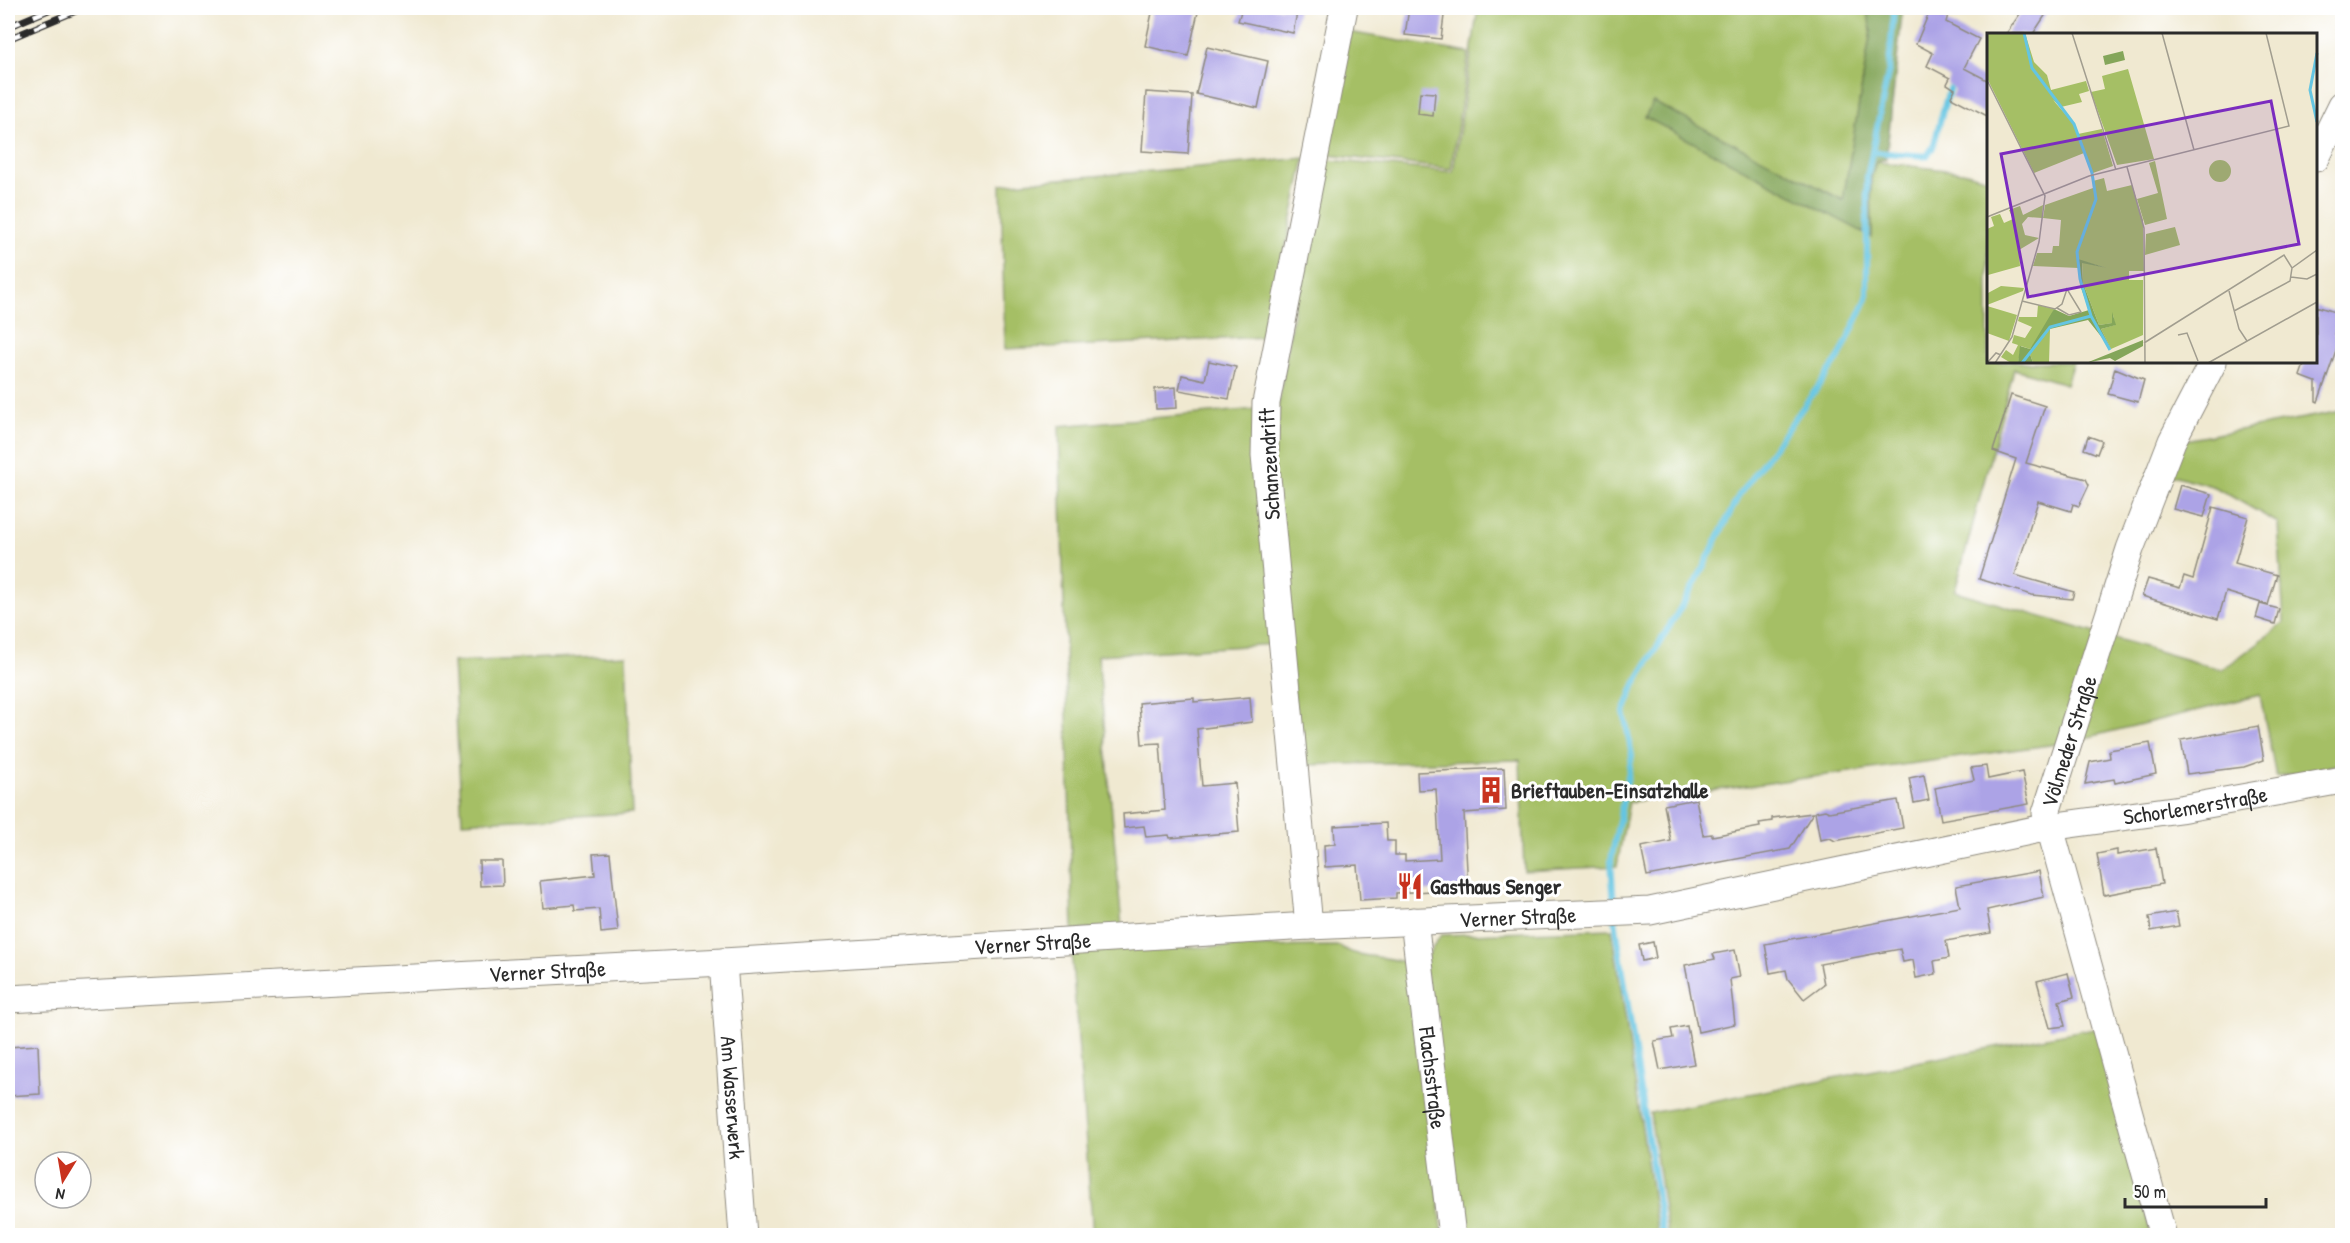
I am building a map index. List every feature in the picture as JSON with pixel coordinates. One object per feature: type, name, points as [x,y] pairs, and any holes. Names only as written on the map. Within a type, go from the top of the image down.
[{"type":"street","name":"Schanzendrift","points":[[1309,926],[1265,455],[1266,403],[1344,8]]},
{"type":"street","points":[[2317,156],[2343,105]]},
{"type":"street","name":"Völmeder Straße","points":[[2163,1236],[2046,813],[2130,549],[2172,441],[2211,363]]},
{"type":"street","name":"Schorlemerstraße","points":[[2049,827],[2180,809],[2343,780]]},
{"type":"street","name":"Verner Straße","points":[[8,999],[723,962],[1309,926],[1650,911],[2049,827]]},
{"type":"street","name":"Flachsstraße","points":[[1414,921],[1452,1236]]},
{"type":"street","name":"Am Wasserwerk","points":[[723,962],[743,1236]]},
{"type":"green space","points":[[1478,8],[1867,8],[1871,30],[1843,201],[1653,102],[1645,117],[1872,236],[1871,178],[1876,162],[1963,172],[1987,179],[1987,363],[2073,363],[2066,384],[2014,369],[1955,591],[2099,634],[2064,743],[1629,802],[1617,866],[1524,871],[1520,760],[1300,765],[1270,456],[1318,159],[1453,172]]},
{"type":"green space","points":[[1867,8],[1900,8],[1902,15],[1886,159],[1876,162],[1871,178],[1872,237],[1645,117],[1653,102],[1843,200],[1871,31]]},
{"type":"green space","points":[[1343,31],[1469,53],[1451,169],[1320,154]]},
{"type":"green space","points":[[1305,158],[1266,337],[1005,349],[1001,184]]},
{"type":"green space","points":[[1257,409],[1277,644],[1098,655],[1122,927],[1073,931],[1059,426]]},
{"type":"green space","points":[[2342,411],[2342,764],[2276,777],[2260,695],[2077,740],[2110,637],[2222,670],[2284,623],[2278,523],[2215,487],[2166,473],[2180,441]]},
{"type":"green space","points":[[626,655],[632,813],[462,822],[453,662]]},
{"type":"green space","points":[[1612,929],[1658,1235],[1457,1235],[1424,961],[1441,935]]},
{"type":"green space","points":[[1340,946],[1354,953],[1410,964],[1443,1235],[1093,1235],[1071,948]]},
{"type":"green space","points":[[2099,1027],[2151,1235],[1668,1235],[1650,1113]]},
{"type":"building","points":[[1153,8],[1199,8],[1188,56],[1145,46]]},
{"type":"building","points":[[1242,8],[1298,8],[1293,33],[1238,21]]},
{"type":"building","points":[[1409,8],[1445,8],[1441,39],[1405,35]]},
{"type":"building","points":[[1931,8],[1950,8],[1946,22],[1979,39],[1964,68],[1987,80],[1987,116],[1951,97],[1955,89],[1947,84],[1950,78],[1927,66],[1933,53],[1916,44]]},
{"type":"building","points":[[2024,8],[2050,8],[2034,33],[2007,33]]},
{"type":"building","points":[[1207,47],[1268,61],[1258,108],[1196,94]]},
{"type":"building","points":[[1146,92],[1192,95],[1188,154],[1142,151]]},
{"type":"building","points":[[1420,92],[1435,93],[1433,116],[1418,114]]},
{"type":"building","points":[[2317,306],[2341,314],[2334,334],[2341,336],[2318,402],[2316,401],[2316,382],[2300,376],[2305,363],[2317,363]]},
{"type":"building","points":[[1209,361],[1236,367],[1229,399],[1179,390],[1182,375],[1205,380]]},
{"type":"building","points":[[2115,368],[2144,380],[2138,402],[2108,394]]},
{"type":"building","points":[[1176,387],[1177,408],[1156,409],[1155,389]]},
{"type":"building","points":[[2011,395],[2045,406],[2026,463],[2086,479],[2089,485],[2079,506],[2073,504],[2071,511],[2038,501],[2015,575],[2074,592],[2072,599],[2032,595],[1979,579],[2016,459],[1993,451]]},
{"type":"building","points":[[2088,436],[2102,441],[2097,454],[2084,449]]},
{"type":"building","points":[[2180,485],[2211,494],[2204,517],[2173,509]]},
{"type":"building","points":[[2213,507],[2248,517],[2235,563],[2277,575],[2268,605],[2226,592],[2218,619],[2142,596],[2148,579],[2180,588],[2184,576],[2193,579]]},
{"type":"building","points":[[2260,604],[2279,609],[2275,624],[2256,618]]},
{"type":"building","points":[[1250,697],[1252,722],[1197,729],[1202,786],[1235,783],[1239,832],[1170,838],[1169,835],[1146,837],[1144,826],[1124,828],[1123,814],[1165,810],[1160,743],[1142,744],[1139,703],[1194,698],[1194,702]]},
{"type":"building","points":[[2258,726],[2264,760],[2244,767],[2187,774],[2181,740]]},
{"type":"building","points":[[2150,743],[2156,774],[2115,783],[2114,779],[2085,784],[2090,762],[2110,758],[2109,750]]},
{"type":"building","points":[[1986,766],[1988,779],[2022,772],[2029,804],[1941,820],[1935,788],[1974,780],[1971,768]]},
{"type":"building","points":[[1504,768],[1506,810],[1464,813],[1468,889],[1396,893],[1396,898],[1360,900],[1357,865],[1325,867],[1324,845],[1335,844],[1334,826],[1386,823],[1387,841],[1395,841],[1395,855],[1405,855],[1405,861],[1440,859],[1436,789],[1418,790],[1417,772]]},
{"type":"building","points":[[1924,775],[1929,800],[1914,803],[1909,778]]},
{"type":"building","points":[[1696,799],[1703,835],[1712,834],[1712,836],[1760,827],[1759,823],[1772,821],[1772,818],[1813,813],[1790,849],[1647,876],[1641,847],[1671,841],[1664,805]]},
{"type":"building","points":[[1898,800],[1903,828],[1835,841],[1830,838],[1820,840],[1815,812],[1825,810],[1829,812]]},
{"type":"building","points":[[2156,848],[2162,884],[2104,895],[2097,854],[2117,850],[2117,855]]},
{"type":"building","points":[[610,853],[618,931],[601,933],[599,909],[575,911],[574,905],[543,908],[540,881],[595,875],[593,854]]},
{"type":"building","points":[[479,861],[502,861],[503,885],[480,886]]},
{"type":"building","points":[[2039,871],[2044,897],[1987,910],[1991,933],[1946,941],[1949,958],[1934,961],[1936,974],[1916,978],[1913,960],[1903,962],[1900,949],[1820,964],[1824,984],[1804,999],[1788,979],[1786,970],[1770,973],[1765,944],[1960,907],[1956,886]]},
{"type":"building","points":[[2176,912],[2179,926],[2151,931],[2149,917]]},
{"type":"building","points":[[1653,942],[1656,958],[1642,961],[1639,945]]},
{"type":"building","points":[[1735,950],[1740,977],[1730,979],[1735,1024],[1698,1032],[1685,965],[1715,959],[1713,954]]},
{"type":"building","points":[[2068,973],[2074,997],[2059,1001],[2065,1026],[2050,1028],[2037,981]]},
{"type":"building","points":[[1687,1026],[1694,1064],[1660,1070],[1654,1041],[1673,1038],[1671,1029]]},
{"type":"building","points":[[38,1045],[40,1094],[8,1096],[8,1047]]},
{"type":"waterway","points":[[1614,906],[1611,860],[1632,756],[1624,712],[1635,684],[1697,580],[1739,495],[1839,358],[1867,298],[1867,177],[1889,69],[1894,8]]},
{"type":"waterway","points":[[1872,152],[1927,156],[1933,147],[1949,89]]},
{"type":"waterway","points":[[1615,919],[1663,1236]]},
{"type":"railway","points":[[8,27],[53,8]]},
{"type":"railway","points":[[8,39],[83,8]]},
{"type":"place","name":"Brieftauben-Einsatzhalle","points":[[1491,790]]},
{"type":"place","name":"Gasthaus Senger","points":[[1410,886]]}]
